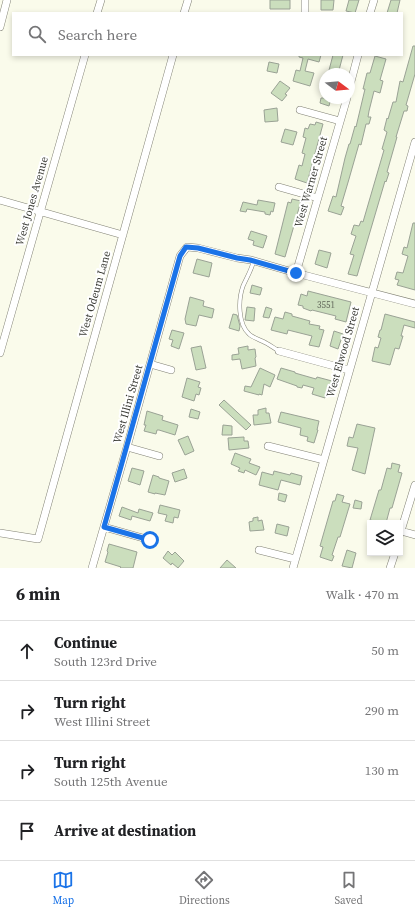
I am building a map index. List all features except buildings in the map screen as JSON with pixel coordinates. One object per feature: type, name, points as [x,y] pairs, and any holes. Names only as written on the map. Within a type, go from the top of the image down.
[{"type":"street","points":[[0,27],[8,0]]},
{"type":"street","points":[[97,12],[101,0]]},
{"type":"street","points":[[184,12],[188,0]]},
{"type":"street","points":[[305,0],[306,12]]},
{"type":"street","points":[[370,12],[374,0]]},
{"type":"street","name":"West Jones Avenue","points":[[0,353],[85,56]]},
{"type":"street","name":"West Odeum Lane","points":[[0,532],[38,539],[172,56]]},
{"type":"street","points":[[355,68],[358,56]]},
{"type":"street","name":"West Warner Street","points":[[296,273],[344,104]]},
{"type":"street","points":[[300,110],[340,121]]},
{"type":"street","name":"West Elwood Street","points":[[293,568],[415,142]]},
{"type":"street","points":[[279,187],[318,198]]},
{"type":"street","points":[[0,200],[123,235]]},
{"type":"street","name":"West Illini Street","points":[[92,568],[180,256],[186,247],[198,248],[237,258],[254,260]]},
{"type":"street","points":[[254,260],[296,273],[415,304]]},
{"type":"street","points":[[279,351],[349,370]]},
{"type":"street","points":[[150,364],[171,370]]},
{"type":"street","points":[[268,446],[324,460]]},
{"type":"street","points":[[127,447],[159,456]]},
{"type":"street","points":[[403,524],[415,486]]},
{"type":"street","points":[[104,527],[150,540]]},
{"type":"street","points":[[403,533],[415,535]]},
{"type":"street","points":[[259,550],[295,559]]},
{"type":"street","points":[[390,568],[393,556]]},
{"type":"lane","points":[[254,260],[251,271],[242,288],[240,303],[241,316],[249,335],[267,343],[279,351]]},
{"type":"route","points":[[150,540],[104,527],[180,256],[186,247],[198,248],[250,260],[296,273]]}]
